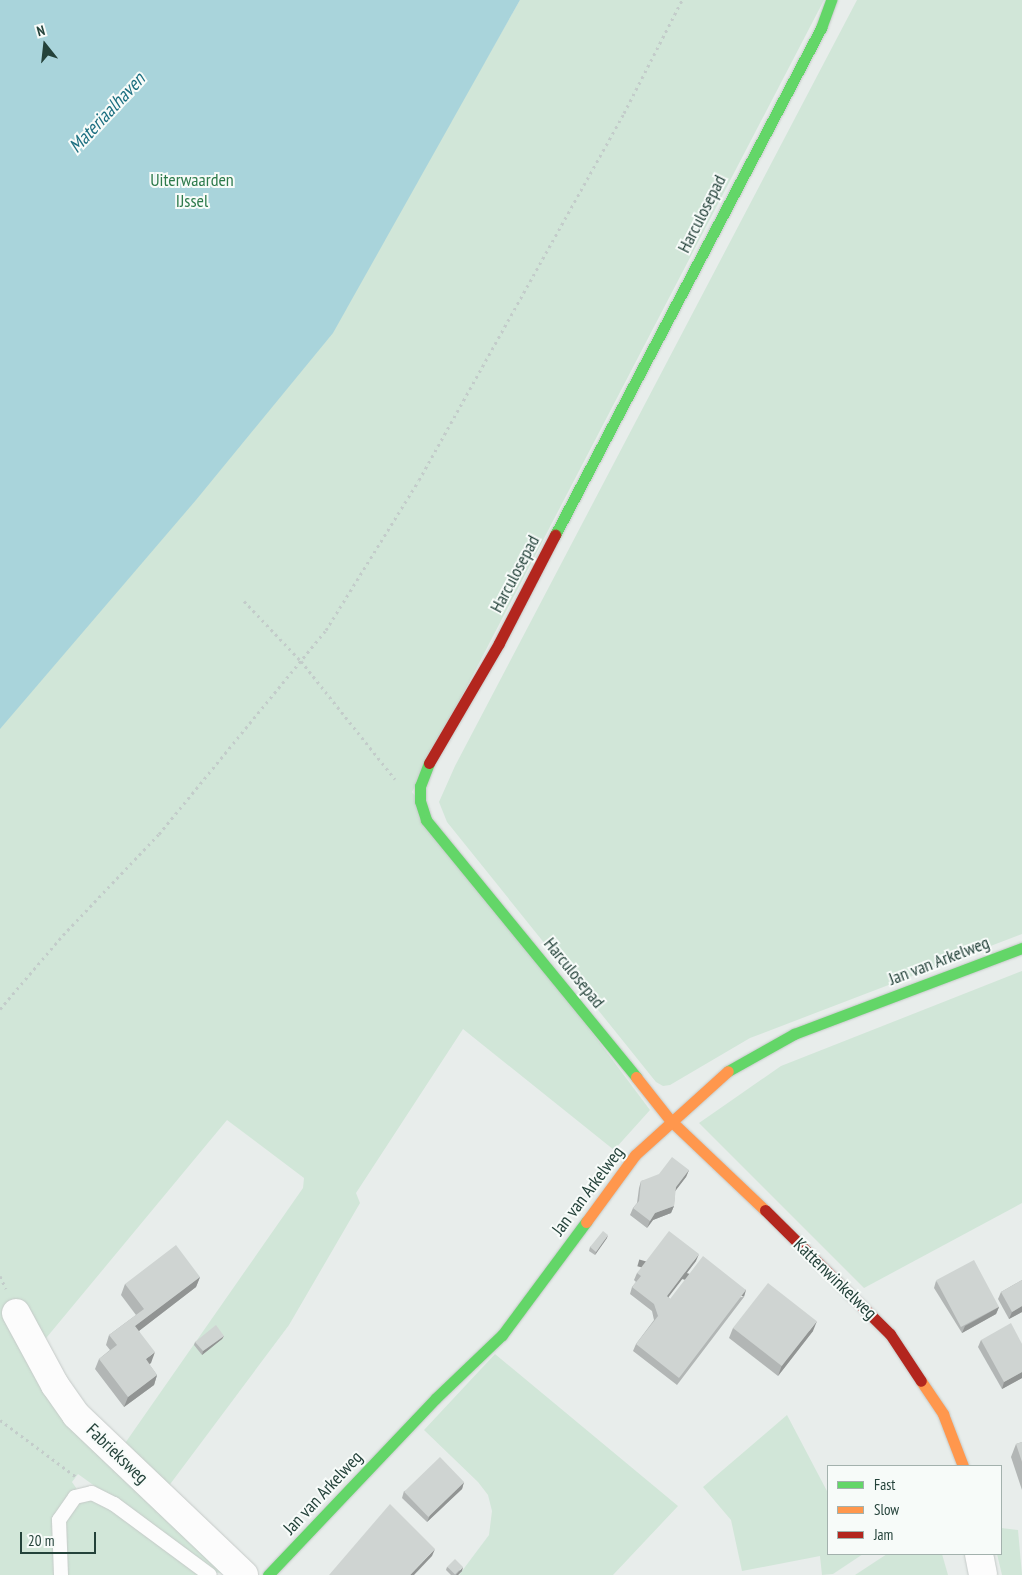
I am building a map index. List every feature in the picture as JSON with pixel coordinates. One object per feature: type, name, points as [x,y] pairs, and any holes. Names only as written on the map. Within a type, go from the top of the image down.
[{"type":"street","name":"Harculosepad","points":[[670,1120],[551,970],[431,828],[420,793],[427,766],[499,643],[820,28],[831,0]]},
{"type":"street","name":"Jan van Arkelweg","points":[[268,1575],[436,1398],[502,1335],[635,1155],[670,1120],[716,1079],[778,1042],[1022,948]]},
{"type":"street","name":"Kattenwinkelweg","points":[[670,1120],[846,1287],[890,1334],[943,1414],[963,1465]]},
{"type":"street","name":"Fabrieksweg","points":[[16,1313],[55,1385],[76,1414],[244,1575]]},
{"type":"street","points":[[979,1555],[983,1575]]},
{"type":"lane","points":[[61,1575],[59,1520],[68,1503],[86,1493],[96,1494],[114,1504],[210,1575]]},
{"type":"path","points":[[0,1009],[63,935],[159,834],[326,630],[419,480],[624,113],[682,0]]},
{"type":"path","points":[[244,601],[301,661],[390,775],[420,793]]},
{"type":"path","points":[[0,1420],[81,1481],[86,1493]]},
{"type":"green space","name":"Uiterwaarden IJssel","points":[[0,0],[468,91],[520,0],[824,0],[412,792],[650,1110],[614,1150],[463,1029],[356,1193],[360,1203],[289,1325],[165,1491],[121,1449],[303,1188],[304,1178],[227,1120],[42,1343],[49,1389],[233,1575],[214,1572],[78,1474],[72,1482],[85,1501],[98,1501],[200,1575],[0,1575]]},
{"type":"green space","points":[[857,0],[1022,0],[1022,934],[750,1038],[670,1085],[663,1086],[656,1082],[447,822],[439,802],[455,766]]},
{"type":"green space","points":[[1022,971],[1022,1203],[864,1288],[699,1123],[781,1066]]},
{"type":"green space","points":[[495,1354],[678,1506],[613,1575],[459,1575],[489,1535],[492,1511],[488,1495],[478,1482],[424,1430]]},
{"type":"green space","points":[[787,1415],[827,1491],[827,1555],[862,1555],[833,1574],[822,1575],[820,1556],[742,1571],[731,1520],[703,1487]]},
{"type":"green space","points":[[1002,1528],[1018,1530],[1022,1575],[1002,1575],[997,1555],[1002,1555]]},
{"type":"green space","points":[[885,1555],[942,1555],[948,1575],[855,1575]]},
{"type":"water","name":"Materiaalhaven","points":[[0,0],[520,0],[333,333],[196,500],[0,729]]},
{"type":"building","points":[[672,1157],[689,1170],[676,1187],[674,1206],[655,1213],[650,1221],[633,1208],[639,1201],[641,1181],[659,1174]]},
{"type":"building","points":[[603,1231],[608,1235],[596,1252],[590,1247]]},
{"type":"building","points":[[669,1231],[699,1254],[667,1296],[670,1299],[703,1256],[746,1290],[679,1378],[636,1344],[658,1316],[654,1304],[632,1287],[641,1276],[637,1273]]},
{"type":"building","points":[[176,1245],[200,1277],[135,1326],[155,1352],[146,1359],[157,1375],[128,1397],[99,1359],[117,1345],[109,1335],[144,1309],[125,1284]]},
{"type":"building","points":[[974,1260],[999,1307],[961,1327],[936,1280]]},
{"type":"building","points":[[1022,1280],[1022,1306],[1012,1312],[1001,1292]]},
{"type":"building","points":[[768,1283],[817,1321],[782,1366],[733,1328]]},
{"type":"building","points":[[1011,1323],[1022,1344],[1022,1372],[1004,1382],[981,1340]]},
{"type":"building","points":[[216,1325],[224,1336],[203,1351],[195,1342]]},
{"type":"building","points":[[1022,1442],[1022,1462],[1016,1444]]},
{"type":"building","points":[[440,1457],[464,1482],[428,1517],[404,1492]]},
{"type":"building","points":[[390,1504],[435,1549],[410,1575],[329,1575]]},
{"type":"building","points":[[455,1559],[463,1567],[455,1575],[447,1567]]},
{"type":"traffic: fast","points":[[555,535],[821,28],[831,0]]},
{"type":"traffic: fast","points":[[429,763],[420,786],[420,801],[426,820],[636,1077]]},
{"type":"traffic: fast","points":[[728,1071],[794,1034],[1022,948]]},
{"type":"traffic: fast","points":[[268,1575],[436,1398],[502,1335],[586,1222]]},
{"type":"traffic: slow","points":[[586,1222],[635,1155],[728,1071]]},
{"type":"traffic: slow","points":[[636,1077],[670,1120],[765,1210]]},
{"type":"traffic: slow","points":[[921,1381],[943,1414],[963,1465]]},
{"type":"traffic: jam","points":[[429,763],[499,643],[555,535]]},
{"type":"traffic: jam","points":[[765,1210],[890,1334],[921,1381]]}]
